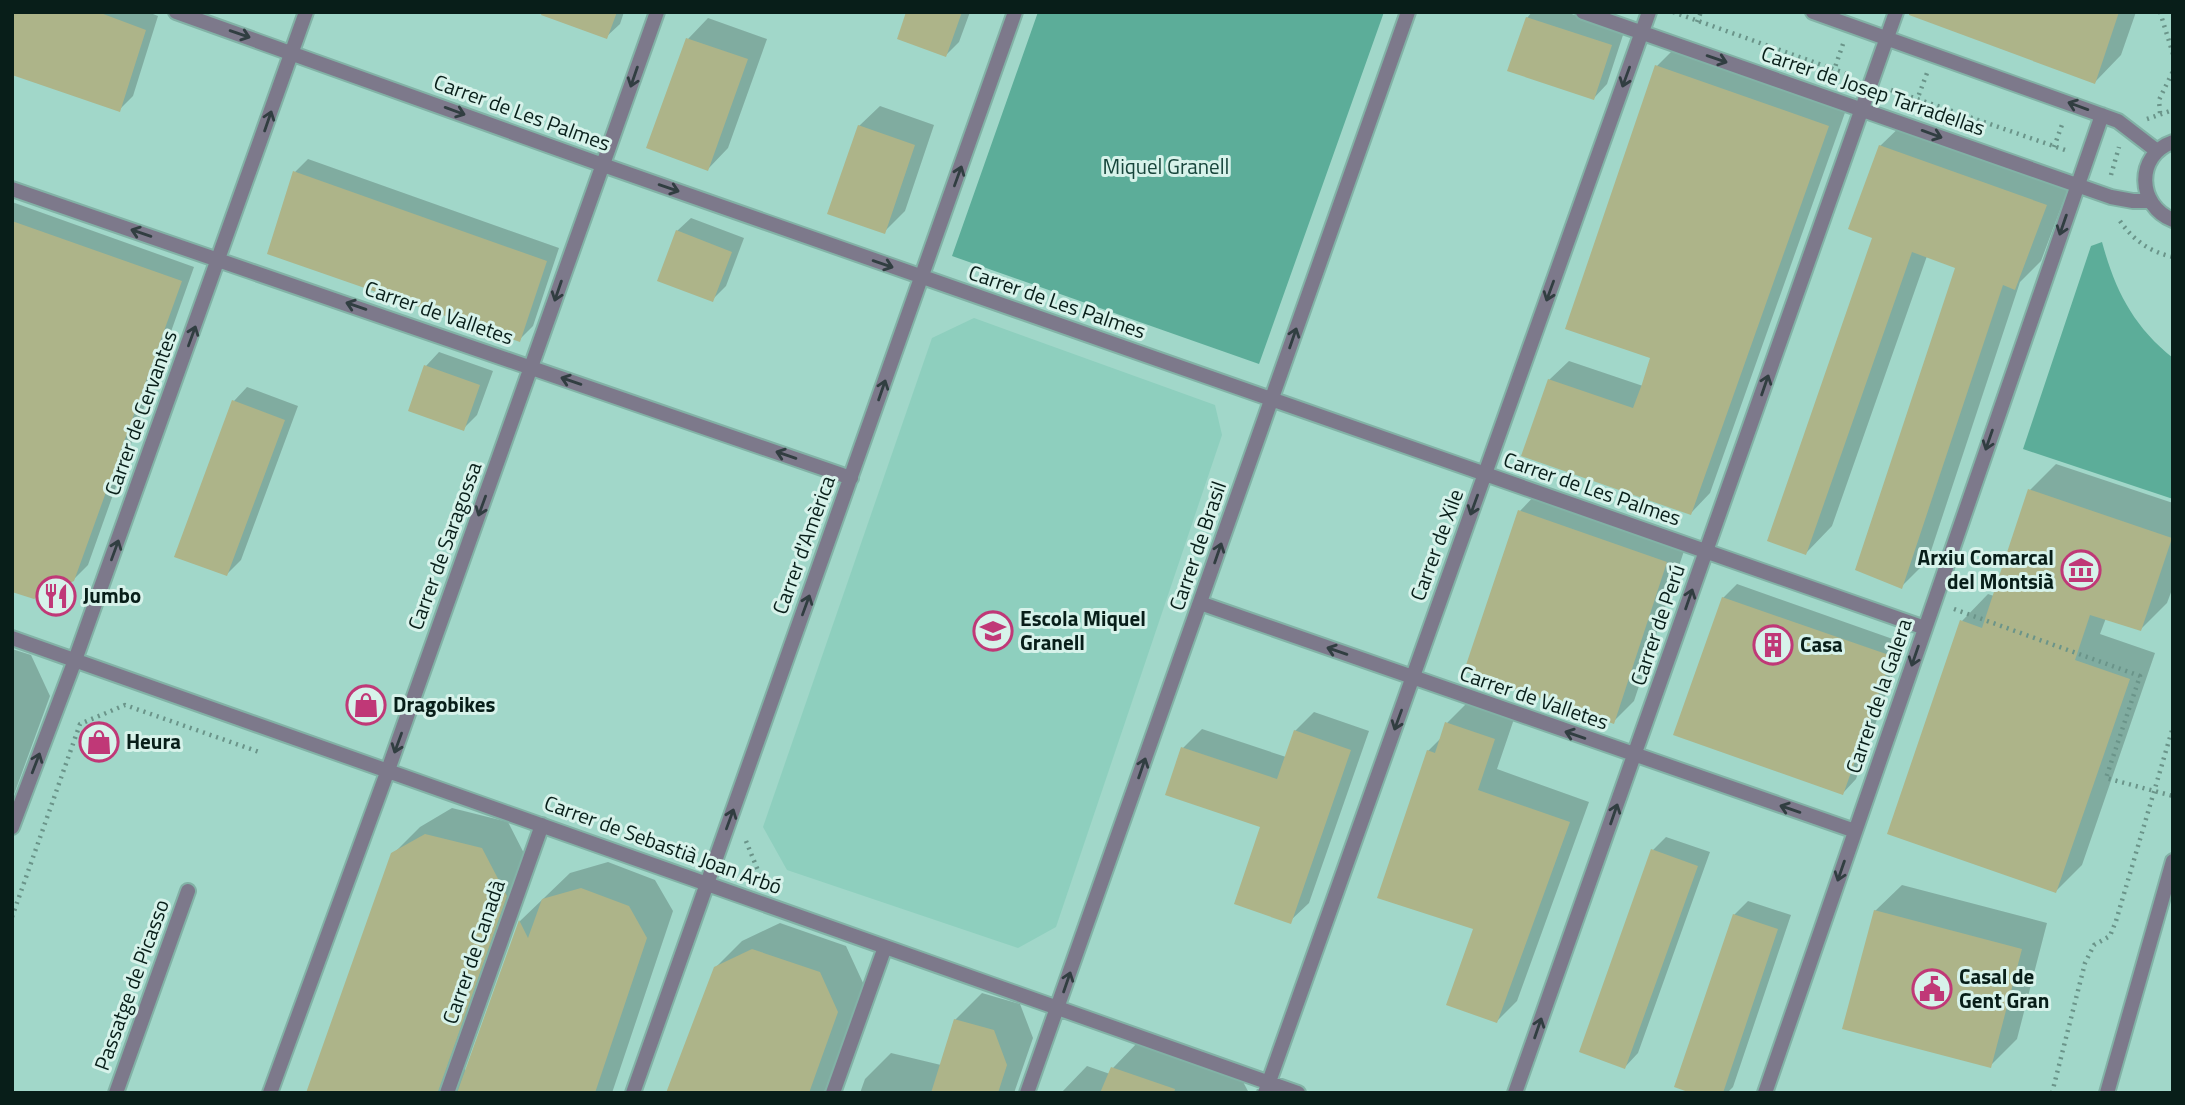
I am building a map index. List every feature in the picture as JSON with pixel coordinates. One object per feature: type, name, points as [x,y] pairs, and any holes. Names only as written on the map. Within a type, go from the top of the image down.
[{"type":"street","name":"Carrer de Les Palmes","points":[[176,12],[603,165],[1925,628]]},
{"type":"street","name":"Carrer de Cervantes","points":[[12,827],[75,660],[306,12]]},
{"type":"street","name":"Carrer de Saragossa","points":[[270,1093],[388,770],[657,12]]},
{"type":"street","name":"Carrer d'Amèrica","points":[[633,1093],[1016,12]]},
{"type":"street","name":"Carrer de Brasil","points":[[1027,1093],[1408,12]]},
{"type":"street","name":"Carrer de Josep Tarradellas","points":[[1583,12],[2111,197],[2150,201]]},
{"type":"street","name":"Carrer de Xile","points":[[1269,1089],[1649,12]]},
{"type":"street","points":[[1813,12],[2118,121],[2157,151]]},
{"type":"street","name":"Carrer de Perú","points":[[1516,1093],[1896,12]]},
{"type":"street","name":"Carrer de la Galera","points":[[1765,1093],[2102,115]]},
{"type":"street","points":[[2173,142],[2157,151],[2149,162],[2145,175],[2145,189],[2150,201],[2157,211],[2173,220]]},
{"type":"street","name":"Carrer de Valletes","points":[[12,189],[851,478]]},
{"type":"street","name":"Carrer de Valletes","points":[[1200,603],[1855,831]]},
{"type":"street","name":"Carrer de Sebastià Joan Arbó","points":[[12,638],[1058,1008],[1269,1089],[1298,1093]]},
{"type":"street","name":"Carrer de Canadà","points":[[447,1093],[541,825]]},
{"type":"street","points":[[2107,1093],[2173,861]]},
{"type":"street","name":"Passatge de Picasso","points":[[116,1093],[188,891]]},
{"type":"street","points":[[833,1093],[885,947]]},
{"type":"path","points":[[2160,12],[2173,54]]},
{"type":"path","points":[[1825,96],[1850,25]]},
{"type":"path","points":[[1907,125],[1934,55]]},
{"type":"path","points":[[2160,113],[2159,100],[2173,71]]},
{"type":"path","points":[[2044,174],[2070,103]]},
{"type":"path","points":[[1933,601],[2140,676],[2106,778],[2173,796]]},
{"type":"path","points":[[12,917],[80,724],[125,705],[265,754]]},
{"type":"path","points":[[2052,1093],[2085,963],[2094,945],[2110,936],[2116,921],[2173,727]]},
{"type":"path","points":[[732,813],[747,820],[744,834],[747,849],[761,878],[754,900]]},
{"type":"shaded area","name":"Escola Miquel Granell","points":[[974,318],[1215,405],[1222,435],[1056,927],[1018,948],[787,870],[763,827],[932,338]]},
{"type":"green space","name":"Miquel Granell","points":[[1038,12],[1384,12],[1259,364],[952,256]]},
{"type":"green space","points":[[2102,242],[2113,276],[2127,306],[2147,333],[2173,358],[2173,499],[2023,449],[2091,246]]},
{"type":"building","points":[[12,12],[98,12],[146,30],[120,112],[12,75]]},
{"type":"building","points":[[542,12],[617,12],[607,39],[541,15]]},
{"type":"building","points":[[906,12],[962,12],[946,57],[897,39]]},
{"type":"building","points":[[1909,12],[2119,12],[2095,84],[1909,15]]},
{"type":"building","points":[[1526,17],[1612,45],[1594,100],[1507,71]]},
{"type":"building","points":[[686,38],[748,59],[708,171],[646,148]]},
{"type":"building","points":[[1655,65],[1829,126],[1691,515],[1521,456],[1548,379],[1633,408],[1642,384],[1650,358],[1565,329]]},
{"type":"building","points":[[858,125],[915,145],[885,234],[827,214]]},
{"type":"building","points":[[1879,145],[2047,205],[2015,290],[2003,285],[1902,589],[1855,570],[1955,268],[1912,252],[1806,555],[1767,541],[1872,238],[1848,229]]},
{"type":"building","points":[[293,171],[547,261],[520,342],[267,254]]},
{"type":"building","points":[[12,221],[182,281],[74,581],[34,599],[12,592]]},
{"type":"building","points":[[676,230],[732,252],[713,302],[657,281]]},
{"type":"building","points":[[424,365],[480,385],[464,431],[408,411]]},
{"type":"building","points":[[232,400],[285,420],[227,576],[174,557]]},
{"type":"building","points":[[2028,489],[2172,538],[2141,631],[2090,615],[2075,660],[2130,679],[2056,893],[1887,834],[1960,620],[1982,628]]},
{"type":"building","points":[[1518,510],[1667,562],[1614,724],[1464,671]]},
{"type":"building","points":[[1722,597],[1892,656],[1843,795],[1673,735]]},
{"type":"building","points":[[1445,722],[1495,739],[1478,790],[1570,822],[1497,1023],[1446,1005],[1473,929],[1377,898],[1427,750],[1435,753]]},
{"type":"building","points":[[1294,730],[1351,750],[1291,924],[1234,904],[1260,827],[1165,795],[1181,747],[1277,779]]},
{"type":"building","points":[[425,834],[482,848],[507,896],[438,1093],[306,1093],[391,853]]},
{"type":"building","points":[[1651,849],[1698,866],[1625,1069],[1579,1052]]},
{"type":"building","points":[[581,888],[629,906],[647,938],[595,1093],[457,1093],[519,920],[528,938],[542,899]]},
{"type":"building","name":"Casal de Gent Gran","points":[[1874,910],[2022,949],[1991,1068],[1842,1029]]},
{"type":"building","points":[[1733,914],[1778,929],[1723,1093],[1691,1093],[1674,1087]]},
{"type":"building","points":[[752,949],[820,972],[838,1012],[809,1093],[666,1093],[714,967]]},
{"type":"building","points":[[954,1019],[994,1030],[1007,1065],[998,1093],[931,1093]]},
{"type":"building","points":[[1111,1067],[1175,1089],[1174,1093],[1100,1093]]},
{"type":"place","name":"Arxiu Comarcal del Montsià","points":[[2081,570]]},
{"type":"place","name":"Jumbo","points":[[56,596]]},
{"type":"place","name":"Escola Miquel Granell","points":[[993,631]]},
{"type":"place","name":"Casa","points":[[1773,645]]},
{"type":"place","name":"Dragobikes","points":[[366,705]]},
{"type":"place","name":"Heura","points":[[99,742]]},
{"type":"place","name":"Casal de Gent Gran","points":[[1932,989]]}]
